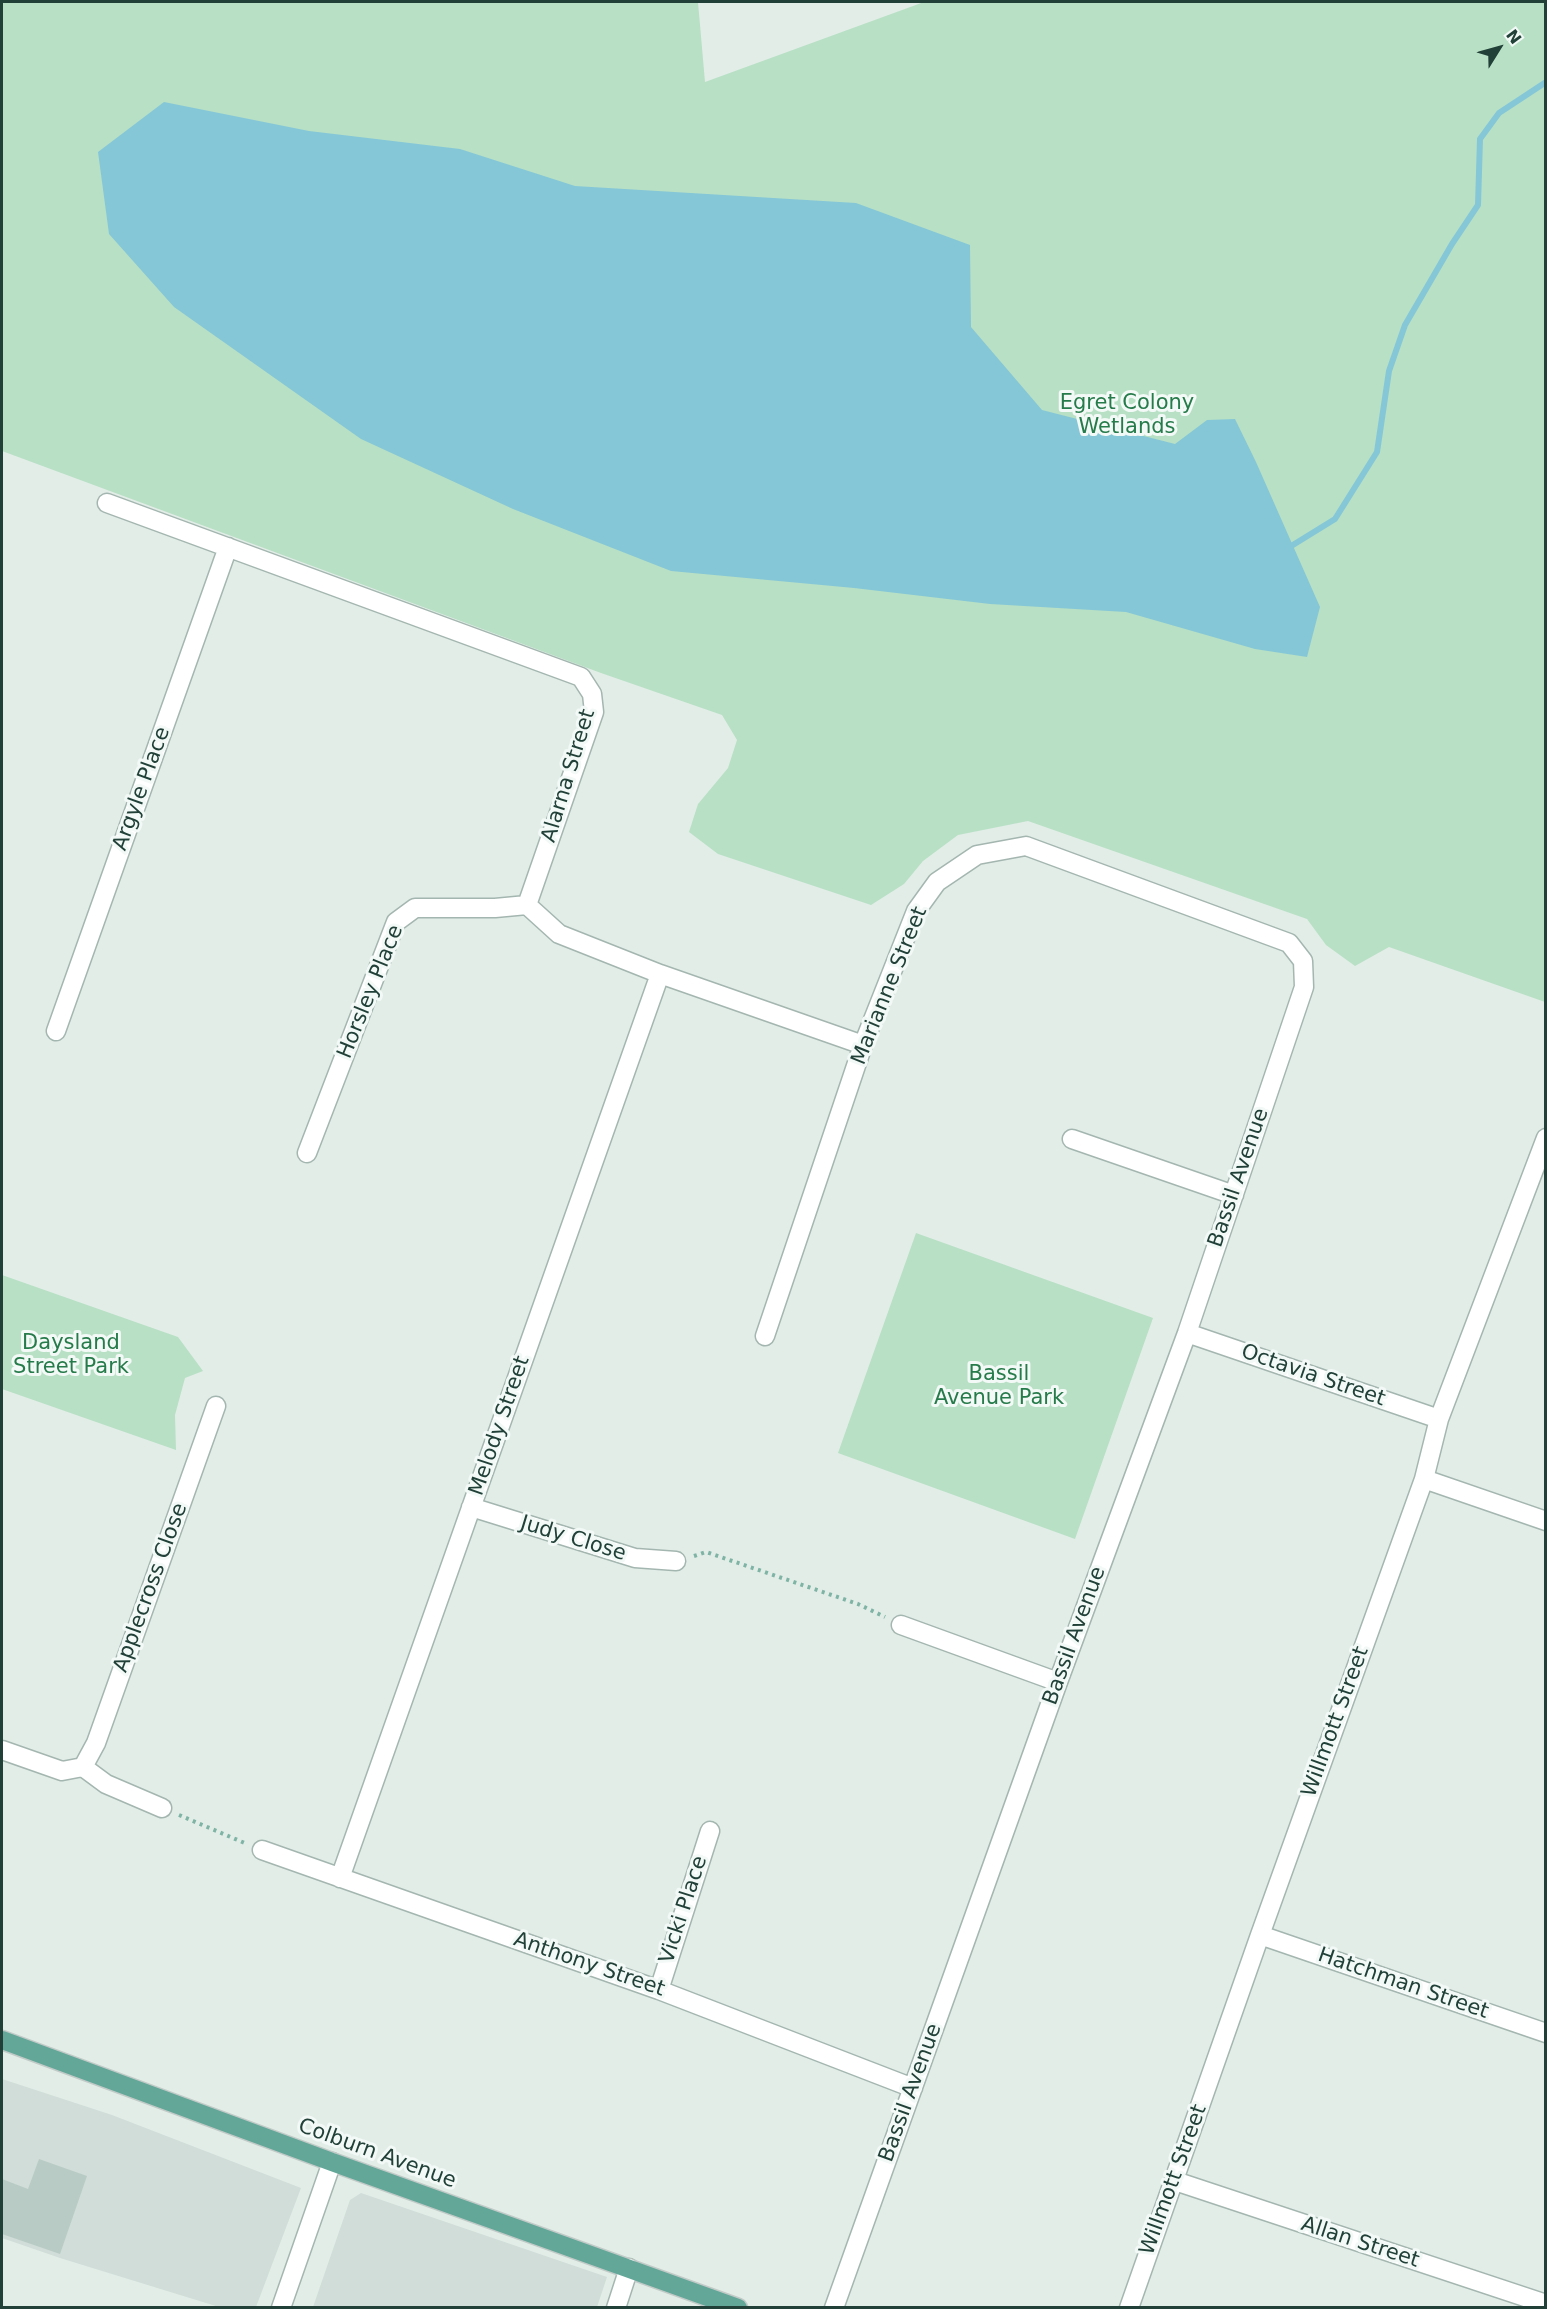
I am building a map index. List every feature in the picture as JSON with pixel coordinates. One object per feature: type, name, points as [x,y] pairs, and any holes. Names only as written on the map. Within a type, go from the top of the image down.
[{"type":"main road","name":"Colburn Avenue","points":[[2,2040],[333,2162],[738,2307]]},
{"type":"street","name":"Alarna Street","points":[[106,503],[581,677],[592,694],[594,712],[527,905]]},
{"type":"street","name":"Argyle Place","points":[[56,1031],[228,547]]},
{"type":"street","name":"Marianne Street","points":[[765,1336],[863,1045],[915,911],[937,882],[977,855],[1026,846],[1289,943],[1303,961]]},
{"type":"street","points":[[527,905],[559,934],[660,974],[863,1045]]},
{"type":"street","name":"Horsley Place","points":[[307,1153],[396,922],[415,908],[495,908],[527,905]]},
{"type":"street","name":"Bassil Avenue","points":[[834,2307],[1058,1682],[1187,1333],[1304,987],[1303,961]]},
{"type":"street","name":"Melody Street","points":[[340,1878],[660,974]]},
{"type":"street","name":"Willmott Street","points":[[1129,2307],[1424,1479],[1439,1419],[1540,1167],[1545,1138]]},
{"type":"street","points":[[1072,1139],[1234,1195]]},
{"type":"street","name":"Octavia Street","points":[[1187,1333],[1439,1419]]},
{"type":"street","name":"Applecross Close","points":[[83,1767],[96,1743],[216,1406]]},
{"type":"street","points":[[1424,1479],[1545,1521]]},
{"type":"street","name":"Judy Close","points":[[471,1507],[635,1558],[676,1561]]},
{"type":"street","points":[[901,1625],[1058,1682]]},
{"type":"street","points":[[3,1756],[62,1771],[83,1767],[105,1784],[162,1808]]},
{"type":"street","name":"Vicki Place","points":[[659,1989],[710,1831]]},
{"type":"street","name":"Anthony Street","points":[[262,1850],[659,1989],[913,2088]]},
{"type":"street","name":"Hatchman Street","points":[[1260,1935],[1545,2032]]},
{"type":"street","points":[[281,2307],[333,2162]]},
{"type":"street","name":"Allan Street","points":[[1175,2181],[1545,2304]]},
{"type":"street","points":[[616,2307],[629,2268]]},
{"type":"path","points":[[676,1561],[705,1552],[858,1604],[901,1625]]},
{"type":"path","points":[[162,1808],[262,1850]]},
{"type":"shaded area","points":[[2,2079],[112,2115],[301,2188],[256,2307],[219,2307],[2,2238]]},
{"type":"shaded area","points":[[361,2193],[607,2277],[597,2307],[313,2307],[350,2200]]},
{"type":"green space","name":"Egret Colony Wetlands","points":[[2,2],[698,2],[705,82],[924,2],[1545,2],[1545,1002],[1389,947],[1355,966],[1326,945],[1307,919],[1028,821],[958,835],[923,861],[904,884],[871,905],[718,854],[689,832],[698,804],[728,768],[737,740],[722,715],[601,673],[2,451]]},
{"type":"green space","name":"Bassil Avenue Park","points":[[916,1233],[1153,1318],[1075,1539],[838,1453]]},
{"type":"green space","name":"Daysland Street Park","points":[[2,1275],[178,1337],[203,1371],[185,1378],[175,1415],[176,1450],[2,1389]]},
{"type":"water","points":[[164,102],[309,131],[460,149],[575,186],[856,203],[970,245],[971,327],[1042,410],[1175,444],[1207,420],[1235,419],[1320,607],[1307,657],[1255,649],[1126,612],[990,604],[854,588],[671,571],[513,509],[361,439],[174,307],[109,234],[98,152]]},
{"type":"building","points":[[39,2159],[87,2176],[60,2254],[2,2234],[2,2179],[28,2189]]},
{"type":"waterway","points":[[1288,548],[1335,519],[1377,452],[1389,371],[1405,325],[1452,244],[1478,205],[1480,139],[1499,113],[1546,82]]}]
